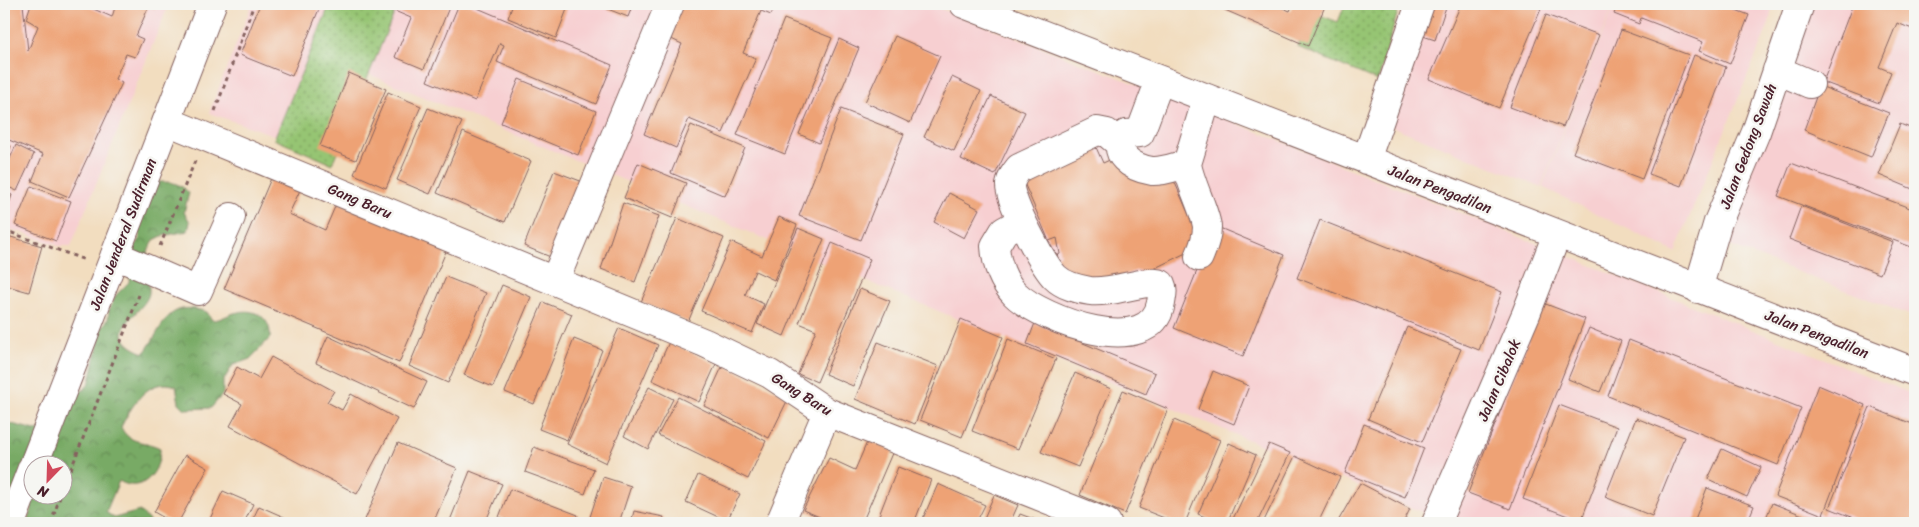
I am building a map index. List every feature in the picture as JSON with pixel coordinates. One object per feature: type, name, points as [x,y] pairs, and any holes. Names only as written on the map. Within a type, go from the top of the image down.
[{"type":"street","name":"Jalan Jenderal Sudirman","points":[[38,454],[212,4]]},
{"type":"street","points":[[555,280],[670,4]]},
{"type":"street","name":"Jalan Pengadilan","points":[[964,4],[1915,372]]},
{"type":"street","points":[[1366,160],[1420,4]]},
{"type":"street","name":"Jalan Gedong Sawah","points":[[1698,289],[1718,222],[1756,132],[1800,4]]},
{"type":"street","points":[[1777,70],[1810,84]]},
{"type":"street","points":[[1160,80],[1140,133],[1126,134],[1120,144],[1121,156],[1153,171],[1186,164]]},
{"type":"street","points":[[1199,258],[1206,240],[1207,225],[1189,180],[1186,164],[1207,98]]},
{"type":"street","name":"Gang Baru","points":[[167,120],[705,343],[770,374],[827,412],[1107,523]]},
{"type":"street","points":[[1022,221],[1004,231],[995,246],[995,254],[1004,280],[1015,294],[1032,307],[1052,318],[1102,332],[1139,328],[1156,317],[1162,298],[1162,284],[1152,282],[1108,292],[1072,287],[1056,278],[1045,265],[1022,221],[1010,184],[1013,175],[1019,168],[1097,131],[1107,133],[1120,144]]},
{"type":"street","points":[[112,262],[198,291],[230,217]]},
{"type":"street","name":"Jalan Cibalok","points":[[1436,523],[1526,314],[1557,234]]},
{"type":"street","points":[[780,523],[827,412]]},
{"type":"street","points":[[11,523],[22,494]]},
{"type":"path","points":[[4,230],[112,262]]},
{"type":"path","points":[[51,523],[58,504]]},
{"type":"shaded area","points":[[4,4],[169,4],[71,246],[58,246],[21,232],[4,229]]},
{"type":"shaded area","points":[[252,4],[928,4],[1203,110],[1915,395],[1915,523],[1448,523],[347,65],[291,141],[209,113]]},
{"type":"shaded area","points":[[1433,4],[1609,4],[1613,6],[1541,187],[1386,124]]},
{"type":"shaded area","points":[[1612,4],[1773,4],[1769,24],[1675,252],[1542,187],[1614,5]]},
{"type":"shaded area","points":[[1808,4],[1915,4],[1915,317],[1725,244]]},
{"type":"green space","points":[[330,4],[398,4],[332,164],[274,139]]},
{"type":"green space","points":[[1345,4],[1400,4],[1378,81],[1298,47],[1312,12],[1338,22]]},
{"type":"green space","points":[[154,182],[177,184],[189,193],[184,212],[190,222],[188,231],[162,236],[154,240],[148,251],[146,267],[149,293],[124,330],[124,338],[130,345],[144,353],[168,318],[174,312],[183,309],[207,312],[212,320],[239,312],[252,312],[266,321],[269,326],[270,338],[250,359],[233,365],[223,381],[223,394],[211,408],[185,409],[179,403],[176,386],[166,384],[157,385],[149,389],[130,410],[121,427],[124,433],[128,437],[160,448],[159,457],[154,473],[142,483],[127,485],[119,481],[106,512],[114,518],[140,511],[151,523],[28,523],[32,508],[31,504],[72,504],[72,454],[22,454],[22,504],[25,504],[4,523],[4,422],[39,431],[70,398],[85,389],[90,381],[99,341],[98,333],[108,319],[109,310],[116,295],[129,282],[131,250],[139,238],[137,223],[143,204]]},
{"type":"building","points":[[4,4],[23,4],[28,51],[38,26],[26,19],[31,4],[90,4],[89,7],[112,17],[116,4],[157,4],[155,9],[149,6],[136,36],[143,39],[135,57],[126,54],[115,79],[122,83],[69,197],[32,181],[43,154],[4,138]]},
{"type":"building","points":[[260,4],[321,4],[292,76],[240,55]]},
{"type":"building","points":[[392,4],[450,5],[424,69],[395,57],[411,18],[390,9]]},
{"type":"building","points":[[459,4],[468,4],[612,65],[596,104],[497,62],[504,45],[500,43],[475,101],[427,81]]},
{"type":"building","points":[[513,4],[569,4],[556,38],[508,18]]},
{"type":"building","points":[[595,4],[633,4],[628,17]]},
{"type":"building","points":[[681,4],[776,4],[771,15],[761,11],[743,53],[756,58],[723,133],[689,119],[676,148],[644,134],[682,44],[667,37]]},
{"type":"building","points":[[1211,4],[1274,4],[1290,11],[1293,4],[1326,4],[1308,46]]},
{"type":"building","points":[[1424,4],[1447,4],[1435,40],[1414,33]]},
{"type":"building","points":[[1461,4],[1529,4],[1541,9],[1499,108],[1429,79]]},
{"type":"building","points":[[1618,4],[1720,4],[1749,15],[1730,64],[1699,51],[1703,42],[1641,18],[1639,24],[1614,14]]},
{"type":"building","points":[[1853,4],[1915,4],[1915,30],[1897,23],[1879,67],[1891,72],[1879,103],[1823,82]]},
{"type":"building","points":[[1546,15],[1599,35],[1563,127],[1510,107]]},
{"type":"building","points":[[784,19],[832,38],[785,154],[737,135]]},
{"type":"building","points":[[1621,30],[1689,55],[1642,179],[1573,153]]},
{"type":"building","points":[[895,36],[940,56],[910,123],[865,102]]},
{"type":"building","points":[[839,39],[859,48],[819,143],[799,134]]},
{"type":"building","points":[[1694,55],[1726,67],[1681,186],[1649,174]]},
{"type":"building","points":[[349,73],[386,89],[356,160],[320,146]]},
{"type":"building","points":[[952,77],[981,91],[954,151],[924,137]]},
{"type":"building","points":[[519,79],[596,111],[578,155],[501,123]]},
{"type":"building","points":[[1820,86],[1889,113],[1871,157],[1804,130]]},
{"type":"building","points":[[388,92],[421,106],[386,188],[354,174]]},
{"type":"building","points":[[991,96],[1025,112],[995,175],[961,159]]},
{"type":"building","points":[[428,108],[462,122],[430,194],[397,180]]},
{"type":"building","points":[[841,109],[904,134],[861,240],[799,216]]},
{"type":"building","points":[[1900,124],[1915,130],[1915,190],[1879,175]]},
{"type":"building","points":[[691,125],[745,148],[725,196],[671,173]]},
{"type":"building","points":[[463,132],[531,161],[505,222],[437,193]]},
{"type":"building","points":[[4,143],[11,146],[4,163]]},
{"type":"building","points":[[16,145],[34,154],[17,191],[4,185],[4,172]]},
{"type":"building","points":[[1095,145],[1103,163],[1114,158],[1145,171],[1151,185],[1172,176],[1202,245],[1143,274],[1138,270],[1125,275],[1118,281],[1085,278],[1066,269],[1055,257],[1060,254],[1057,238],[1049,241],[1022,178]]},
{"type":"building","points":[[638,163],[686,183],[672,218],[624,198]]},
{"type":"building","points":[[1791,163],[1915,210],[1914,248],[1778,196]]},
{"type":"building","points":[[554,171],[583,182],[553,258],[524,246]]},
{"type":"building","points":[[272,176],[301,188],[289,214],[325,230],[337,202],[447,249],[399,363],[224,289]]},
{"type":"building","points":[[31,186],[71,201],[56,241],[15,225]]},
{"type":"building","points":[[4,192],[12,195],[4,219]]},
{"type":"building","points":[[949,193],[979,209],[964,238],[934,222]]},
{"type":"building","points":[[623,203],[659,216],[635,282],[601,269]]},
{"type":"building","points":[[1801,206],[1893,242],[1880,274],[1789,239]]},
{"type":"building","points":[[779,217],[797,225],[774,280],[755,271],[745,295],[764,304],[752,333],[701,311],[731,242],[762,256]]},
{"type":"building","points":[[677,218],[724,238],[688,322],[641,302]]},
{"type":"building","points":[[1320,220],[1502,292],[1479,350],[1297,278]]},
{"type":"building","points":[[1215,226],[1284,255],[1243,356],[1174,328]]},
{"type":"building","points":[[798,228],[824,239],[784,336],[757,324]]},
{"type":"building","points":[[4,235],[42,246],[29,292],[4,285]]},
{"type":"building","points":[[832,243],[870,259],[817,382],[798,374],[816,330],[799,323]]},
{"type":"building","points":[[446,277],[486,293],[448,383],[409,366]]},
{"type":"building","points":[[502,285],[531,297],[493,387],[464,375]]},
{"type":"building","points":[[860,289],[890,301],[853,386],[825,374]]},
{"type":"building","points":[[543,302],[572,314],[534,404],[505,392]]},
{"type":"building","points":[[1543,303],[1585,319],[1510,509],[1468,493]]},
{"type":"building","points":[[961,319],[1003,337],[962,437],[920,420]]},
{"type":"building","points":[[1035,323],[1155,373],[1146,394],[1027,344]]},
{"type":"building","points":[[1407,327],[1461,349],[1422,442],[1368,419]]},
{"type":"building","points":[[619,328],[658,345],[606,463],[567,444]]},
{"type":"building","points":[[1589,328],[1621,341],[1600,392],[1568,379]]},
{"type":"building","points":[[328,336],[427,382],[414,409],[316,363]]},
{"type":"building","points":[[574,339],[602,350],[567,440],[539,429]]},
{"type":"building","points":[[1008,339],[1056,359],[1018,449],[972,431]]},
{"type":"building","points":[[1629,340],[1801,408],[1778,465],[1608,396]]},
{"type":"building","points":[[669,342],[716,364],[699,402],[652,380]]},
{"type":"building","points":[[878,342],[938,366],[915,424],[855,399]]},
{"type":"building","points":[[271,357],[334,391],[327,402],[342,410],[351,394],[397,419],[357,494],[230,426],[242,404],[223,394],[237,367],[259,379]]},
{"type":"building","points":[[723,365],[789,397],[769,438],[704,406]]},
{"type":"building","points":[[1213,371],[1249,386],[1234,424],[1198,409]]},
{"type":"building","points":[[1075,373],[1111,389],[1078,467],[1041,452]]},
{"type":"building","points":[[1818,385],[1865,405],[1823,515],[1775,496]]},
{"type":"building","points":[[649,387],[673,399],[648,449],[624,436]]},
{"type":"building","points":[[1123,390],[1168,409],[1125,514],[1080,495]]},
{"type":"building","points":[[678,397],[766,441],[748,479],[658,435]]},
{"type":"building","points":[[1559,405],[1617,427],[1581,521],[1523,499]]},
{"type":"building","points":[[1870,407],[1915,425],[1915,523],[1867,523],[1829,508]]},
{"type":"building","points":[[1636,418],[1684,437],[1652,516],[1605,497]]},
{"type":"building","points":[[1174,420],[1220,440],[1185,523],[1177,523],[1139,508]]},
{"type":"building","points":[[1364,424],[1424,448],[1405,497],[1345,473]]},
{"type":"building","points":[[868,440],[893,451],[862,523],[834,523],[803,510],[829,458],[855,470]]},
{"type":"building","points":[[398,443],[457,468],[433,523],[364,522]]},
{"type":"building","points":[[1229,443],[1256,455],[1227,523],[1219,523],[1198,514]]},
{"type":"building","points":[[1269,444],[1290,453],[1257,523],[1231,523]]},
{"type":"building","points":[[534,447],[594,469],[585,494],[525,472]]},
{"type":"building","points":[[1722,449],[1761,467],[1747,497],[1708,479]]},
{"type":"building","points":[[185,455],[208,468],[178,523],[173,523],[154,512]]},
{"type":"building","points":[[1295,456],[1340,477],[1318,523],[1263,523]]},
{"type":"building","points":[[898,467],[931,480],[914,523],[876,523]]},
{"type":"building","points":[[470,471],[502,484],[485,523],[449,523]]},
{"type":"building","points":[[698,475],[740,494],[727,521],[686,502]]},
{"type":"building","points":[[603,477],[631,486],[619,523],[588,523]]},
{"type":"building","points":[[1360,483],[1410,509],[1403,523],[1337,523]]},
{"type":"building","points":[[938,484],[985,505],[976,523],[921,523]]},
{"type":"building","points":[[1707,488],[1754,506],[1747,523],[1694,522]]},
{"type":"building","points":[[510,489],[578,515],[575,523],[516,523],[499,517]]},
{"type":"building","points":[[223,491],[253,504],[244,523],[208,523]]},
{"type":"building","points":[[994,495],[1018,505],[1010,523],[982,523]]},
{"type":"building","points":[[1772,503],[1823,523],[1764,523]]},
{"type":"building","points":[[259,506],[293,521],[292,523],[251,523]]},
{"type":"building","points":[[634,511],[664,517],[662,523],[631,523]]},
{"type":"building","points":[[1020,514],[1044,523],[1016,523]]}]
